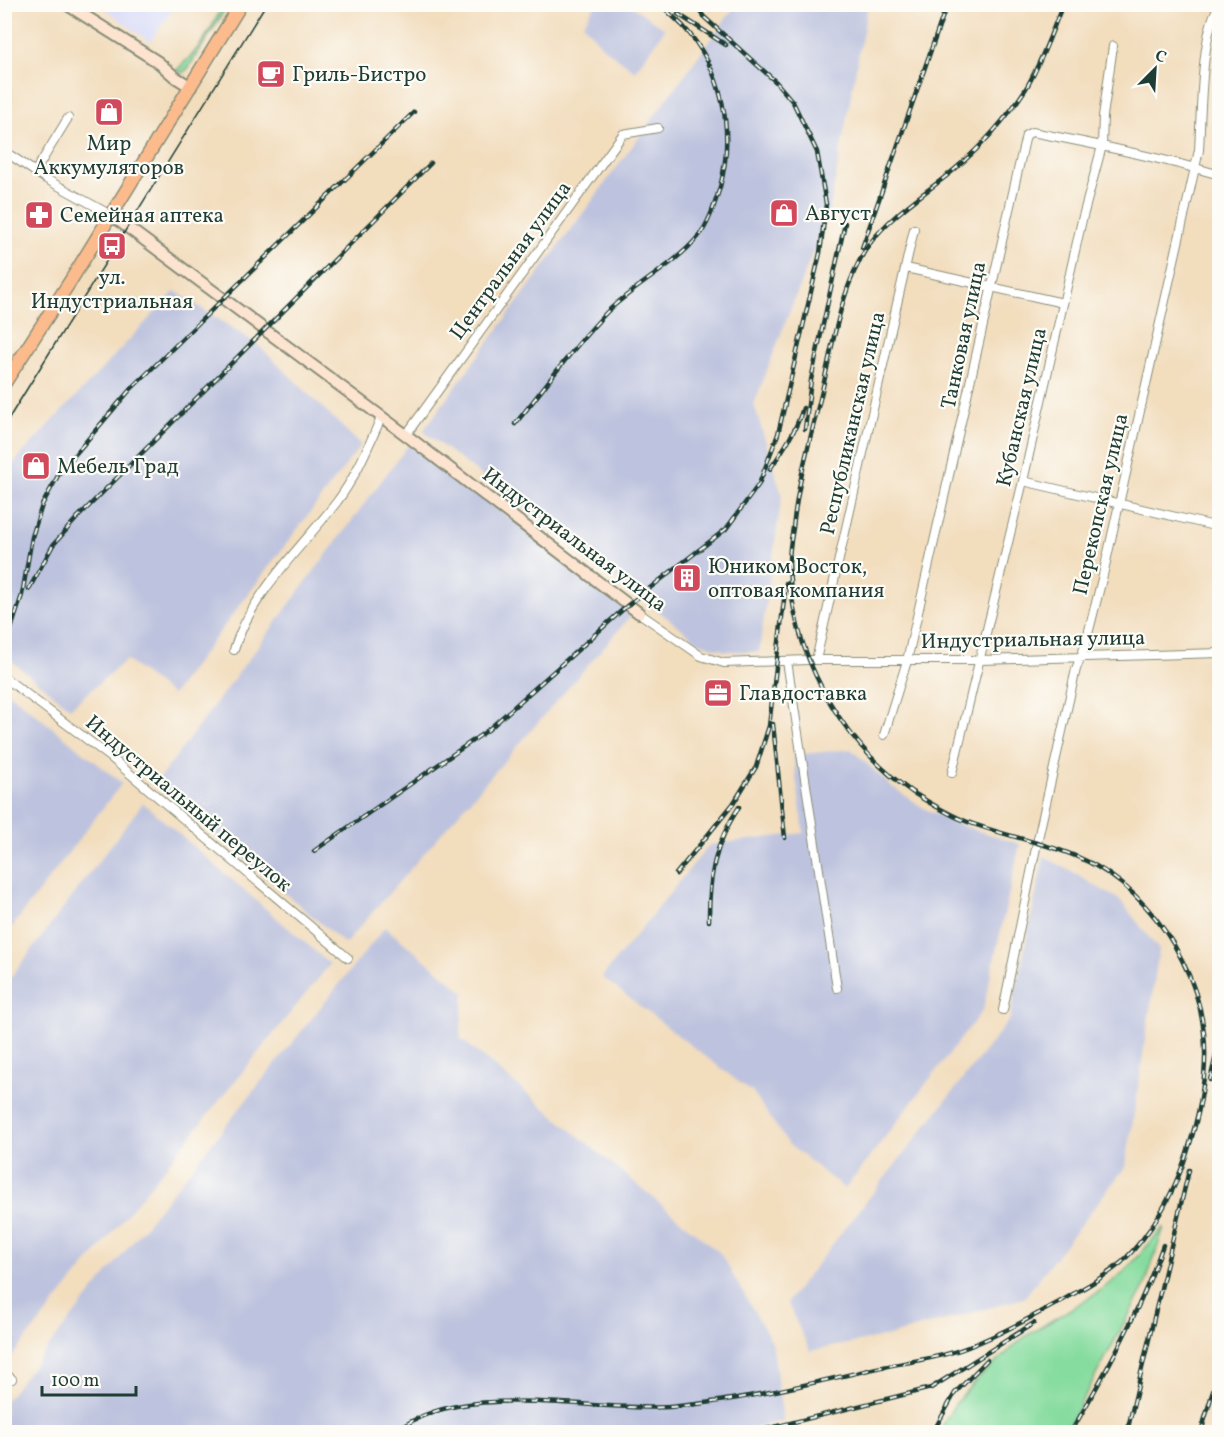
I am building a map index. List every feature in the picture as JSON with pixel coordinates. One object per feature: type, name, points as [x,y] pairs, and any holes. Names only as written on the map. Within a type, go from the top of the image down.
[{"type":"main road","points":[[4,384],[241,4]]},
{"type":"street","points":[[66,4],[158,62],[191,87]]},
{"type":"street","name":"Перекопская улица","points":[[1003,1010],[1037,843],[1119,504],[1199,150],[1201,91],[1207,48],[1212,18],[1220,5]]},
{"type":"street","name":"Кубанская улица","points":[[952,773],[1023,481],[1082,220],[1102,146],[1102,116],[1113,46]]},
{"type":"street","points":[[35,172],[68,118]]},
{"type":"street","name":"Центральная улица","points":[[406,435],[623,134],[658,128]]},
{"type":"street","name":"Танковая улица","points":[[885,735],[907,661],[1026,135],[1032,132],[1102,146],[1195,167],[1220,175]]},
{"type":"street","name":"Индустриальная улица","points":[[4,151],[35,172],[111,215],[406,435],[639,613],[684,646],[712,660],[733,663],[816,660],[907,661],[1220,654]]},
{"type":"street","name":"Республиканская улица","points":[[816,660],[914,229]]},
{"type":"street","points":[[906,268],[1063,303]]},
{"type":"street","points":[[234,650],[240,630],[251,610],[352,479],[381,418]]},
{"type":"street","points":[[1023,481],[1210,525],[1220,524]]},
{"type":"street","points":[[787,661],[837,988]]},
{"type":"street","name":"Индустриальный переулок","points":[[4,677],[109,756],[348,958]]},
{"type":"street","points":[[4,1373],[12,1379]]},
{"type":"shaded area","points":[[596,4],[630,5],[665,29],[635,71],[604,48],[583,24]]},
{"type":"shaded area","points":[[100,5],[176,5],[150,42]]},
{"type":"shaded area","points":[[736,5],[868,5],[830,207],[754,404],[782,495],[759,652],[725,651],[699,642],[423,431]]},
{"type":"shaded area","points":[[175,291],[258,345],[361,445],[172,695],[126,660],[70,708],[5,656],[5,472]]},
{"type":"shaded area","points":[[409,444],[636,610],[345,944],[156,783]]},
{"type":"shaded area","points":[[4,689],[122,783],[5,936],[4,936]]},
{"type":"shaded area","points":[[851,749],[891,786],[925,809],[963,826],[1020,844],[983,1010],[845,1189],[789,1145],[753,1093],[602,977],[709,845],[804,833],[793,755]]},
{"type":"shaded area","points":[[143,803],[330,964],[5,1365],[5,985]]},
{"type":"shaded area","points":[[1044,856],[1120,900],[1159,950],[1126,1166],[1024,1298],[889,1336],[810,1351],[787,1302],[1010,1019]]},
{"type":"shaded area","points":[[385,927],[464,992],[460,1038],[720,1253],[772,1342],[783,1421],[737,1432],[5,1432],[5,1401]]},
{"type":"green space","points":[[223,5],[228,5],[189,67],[183,73],[176,71],[202,42]]},
{"type":"green space","points":[[1164,1227],[1145,1285],[1065,1432],[939,1432],[955,1404],[974,1382],[1023,1338],[1100,1291],[1126,1270]]},
{"type":"tram line","points":[[4,426],[266,4]]},
{"type":"railway","points":[[515,424],[607,312],[688,248],[705,226],[714,206],[720,187],[726,144],[722,102],[708,62],[697,43],[660,4]]},
{"type":"railway","points":[[314,851],[488,730],[628,605],[726,529],[759,484],[778,434],[820,253],[826,204],[817,152],[793,102],[776,82],[704,17],[695,4]]},
{"type":"railway","points":[[862,248],[947,4]]},
{"type":"railway","points":[[396,1432],[423,1416],[454,1406],[490,1402],[527,1402],[670,1407],[722,1401],[774,1391],[957,1351],[1028,1319],[1115,1268],[1153,1225],[1176,1183],[1187,1153],[1200,1103],[1205,1055],[1200,1008],[1193,984],[1175,946],[1157,920],[1135,895],[1096,866],[1048,846],[957,817],[912,792],[886,771],[862,747],[824,692],[799,629],[792,596],[789,554],[801,476],[839,316],[851,279],[868,246],[887,224],[965,160],[984,142],[1010,111],[1036,70],[1063,4]]},
{"type":"railway","points":[[678,14],[726,45]]},
{"type":"railway","points":[[11,629],[22,595],[32,537],[42,505],[60,472],[129,391],[414,112]]},
{"type":"railway","points":[[29,589],[53,545],[77,518],[431,163]]},
{"type":"railway","points":[[805,429],[811,380],[845,223]]},
{"type":"railway","points":[[770,469],[793,432],[803,408]]},
{"type":"railway","points":[[676,874],[733,804],[756,767],[769,726],[786,583]]},
{"type":"railway","points":[[773,724],[785,838]]},
{"type":"railway","points":[[709,921],[710,890],[715,861],[724,835],[739,807]]},
{"type":"railway","points":[[1210,1080],[1220,1039]]},
{"type":"railway","points":[[1127,1432],[1189,1170]]},
{"type":"railway","points":[[1071,1432],[1133,1317],[1163,1245]]},
{"type":"railway","points":[[754,1432],[931,1388],[1034,1323]]},
{"type":"railway","points":[[933,1432],[955,1393],[987,1360]]},
{"type":"railway","points":[[1201,1432],[1220,1367]]},
{"type":"place","name":"Гриль-Бистро","points":[[271,74]]},
{"type":"place","name":"Мир Аккумуляторов","points":[[109,112]]},
{"type":"place","name":"Август","points":[[784,213]]},
{"type":"place","name":"Семейная аптека","points":[[39,215]]},
{"type":"place","name":"ул. Индустриальная","points":[[112,246]]},
{"type":"place","name":"Мебель Град","points":[[36,466]]},
{"type":"place","name":"Юником Восток, оптовая компания","points":[[687,578]]},
{"type":"place","name":"Главдоставка","points":[[718,693]]}]
